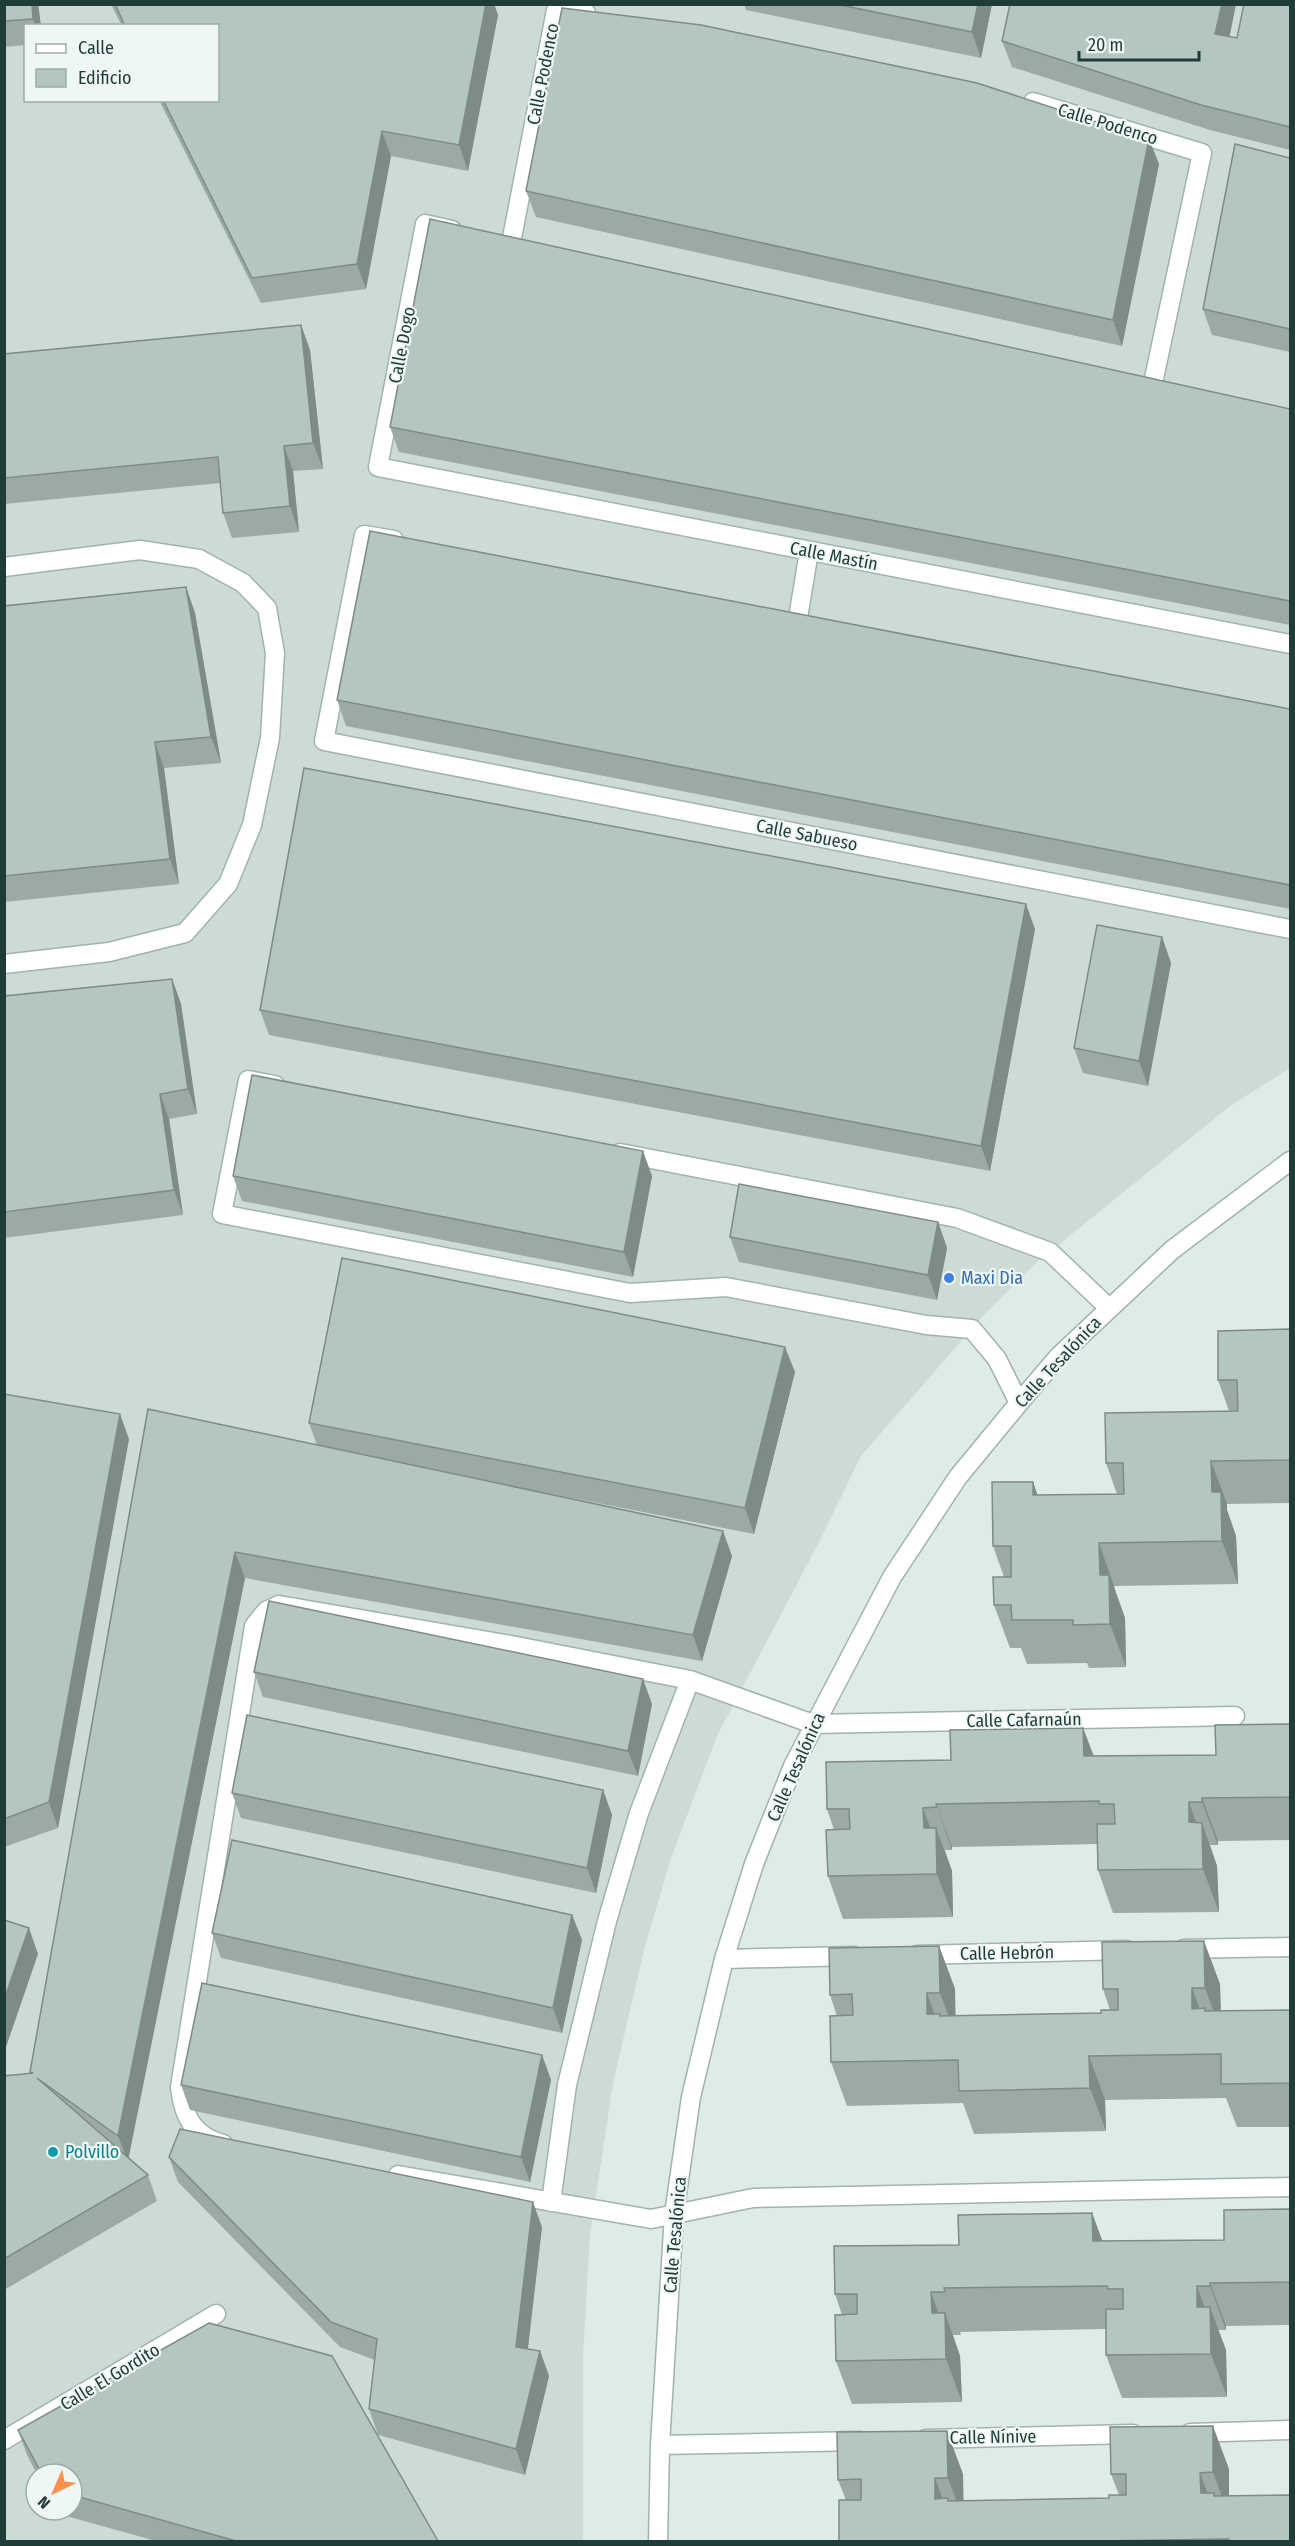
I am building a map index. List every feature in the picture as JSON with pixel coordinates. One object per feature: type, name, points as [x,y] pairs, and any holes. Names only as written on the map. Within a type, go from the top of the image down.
[{"type":"street","name":"Calle Podenco","points":[[490,238],[517,244],[556,10],[601,15]]},
{"type":"street","name":"Calle Podenco","points":[[1016,97],[1202,153],[1147,382],[1176,388]]},
{"type":"street","name":"Calle Dogo","points":[[378,467],[425,224],[468,233]]},
{"type":"street","name":"Calle Mastín","points":[[378,467],[1290,644]]},
{"type":"street","name":"Calle Sabueso","points":[[411,544],[364,535],[324,741],[1290,929]]},
{"type":"street","points":[[4,567],[140,550],[199,560],[243,584],[267,608],[275,653],[270,738],[252,825],[228,884],[185,933],[109,952],[4,964]]},
{"type":"street","points":[[798,618],[809,551]]},
{"type":"street","points":[[294,1089],[248,1080],[222,1214],[630,1293],[726,1287],[926,1325],[972,1329],[997,1359],[1019,1402]]},
{"type":"street","points":[[608,1150],[957,1218],[1050,1252],[1109,1308]]},
{"type":"street","name":"Calle Tesalónica","points":[[658,2541],[660,2445],[674,2214],[691,2097],[724,1959],[754,1864],[793,1766],[892,1577],[958,1477],[1019,1402],[1058,1357],[1172,1250],[1290,1161]]},
{"type":"street","points":[[243,2148],[220,2144],[204,2136],[188,2121],[182,2108],[180,2087],[254,1626],[266,1611],[279,1605],[511,1645],[690,1680],[813,1724]]},
{"type":"street","points":[[551,2202],[567,2085],[607,1921],[639,1813],[690,1680]]},
{"type":"street","name":"Calle Cafarnaún","points":[[813,1724],[1235,1716]]},
{"type":"street","name":"Calle Hebrón","points":[[901,1955],[1290,1947]]},
{"type":"street","points":[[724,1959],[877,1956]]},
{"type":"street","points":[[380,2172],[651,2219],[753,2198],[1290,2187]]},
{"type":"street","name":"Calle El Gordito","points":[[4,2440],[216,2314]]},
{"type":"street","points":[[1171,2433],[1290,2430]]},
{"type":"street","name":"Calle Nínive","points":[[907,2439],[1147,2434]]},
{"type":"street","points":[[660,2445],[883,2440]]},
{"type":"shaded area","points":[[5,5],[1290,5],[1290,1068],[1230,1106],[1036,1263],[982,1317],[861,1456],[819,1542],[717,1736],[671,1858],[645,1946],[613,2083],[590,2235],[583,2356],[583,2541],[5,2542]]},
{"type":"building","points":[[4,4],[32,4],[33,19],[4,21]]},
{"type":"building","points":[[115,4],[486,4],[459,145],[382,131],[357,264],[252,278],[164,102],[219,102],[219,24],[124,24]]},
{"type":"building","points":[[836,4],[978,4],[972,32]]},
{"type":"building","points":[[1010,4],[1222,4],[1215,34],[1237,38],[1244,4],[1290,4],[1290,127],[1201,105],[1002,41]]},
{"type":"building","points":[[562,8],[701,25],[977,83],[1149,139],[1113,320],[526,191]]},
{"type":"building","points":[[1235,144],[1290,158],[1290,329],[1203,309]]},
{"type":"building","points":[[430,219],[1290,409],[1290,601],[390,427]]},
{"type":"building","points":[[301,325],[313,443],[284,446],[290,506],[223,513],[218,457],[4,478],[4,354]]},
{"type":"building","points":[[370,531],[1290,709],[1290,885],[337,700]]},
{"type":"building","points":[[186,587],[211,737],[155,742],[170,859],[4,876],[4,606]]},
{"type":"building","points":[[304,768],[1026,904],[981,1146],[260,1010]]},
{"type":"building","points":[[1097,925],[1162,937],[1139,1061],[1074,1048]]},
{"type":"building","points":[[172,979],[188,1089],[160,1094],[174,1190],[4,1212],[4,996]]},
{"type":"building","points":[[252,1075],[643,1151],[624,1252],[233,1176]]},
{"type":"building","points":[[739,1184],[938,1222],[928,1275],[730,1237]]},
{"type":"building","points":[[342,1258],[785,1347],[745,1508],[309,1423]]},
{"type":"building","points":[[1290,1329],[1290,1460],[1211,1461],[1212,1492],[1221,1492],[1222,1541],[1099,1543],[1100,1575],[1109,1575],[1110,1624],[1073,1625],[1073,1620],[1012,1620],[1011,1605],[994,1605],[993,1577],[1011,1577],[1011,1546],[993,1546],[992,1482],[1033,1482],[1033,1495],[1124,1494],[1123,1463],[1106,1463],[1105,1413],[1238,1411],[1237,1380],[1218,1380],[1218,1331]]},
{"type":"building","points":[[4,1394],[120,1414],[49,1802],[4,1819]]},
{"type":"building","points":[[148,1409],[723,1531],[693,1635],[235,1552],[118,2136],[37,2078],[148,2175],[4,2259],[4,2076],[33,2073],[30,2072]]},
{"type":"building","points":[[269,1601],[643,1679],[628,1751],[254,1672]]},
{"type":"building","points":[[247,1715],[603,1790],[587,1868],[232,1793]]},
{"type":"building","points":[[1290,1724],[1290,1797],[1202,1798],[1202,1802],[1189,1802],[1189,1822],[1202,1823],[1203,1869],[1098,1870],[1097,1824],[1115,1824],[1114,1804],[1099,1804],[1099,1801],[936,1804],[937,1807],[923,1808],[924,1828],[936,1828],[937,1874],[828,1876],[826,1830],[850,1829],[849,1809],[827,1809],[826,1762],[951,1760],[950,1730],[1083,1728],[1084,1756],[1216,1755],[1215,1725]]},
{"type":"building","points":[[232,1840],[572,1915],[553,2008],[212,1933]]},
{"type":"building","points":[[4,1920],[29,1928],[4,2000]]},
{"type":"building","points":[[1204,1941],[1205,1988],[1192,1988],[1192,2009],[1205,2008],[1205,2011],[1290,2010],[1290,2083],[1221,2084],[1221,2054],[1089,2056],[1090,2088],[959,2091],[958,2060],[831,2062],[830,2016],[853,2015],[852,1994],[830,1995],[829,1948],[939,1946],[940,1993],[927,1993],[927,2014],[940,2014],[940,2016],[1101,2013],[1101,2010],[1118,2010],[1118,1989],[1103,1989],[1102,1942]]},
{"type":"building","points":[[202,1983],[542,2055],[521,2157],[181,2085]]},
{"type":"building","points":[[180,2129],[533,2202],[516,2347],[540,2351],[516,2449],[369,2409],[377,2339],[331,2322],[169,2157]]},
{"type":"building","points":[[1290,2209],[1290,2282],[1210,2283],[1210,2286],[1197,2286],[1197,2307],[1210,2307],[1211,2354],[1106,2355],[1106,2309],[1123,2309],[1123,2289],[1108,2289],[1107,2286],[944,2288],[945,2292],[931,2292],[932,2313],[945,2313],[946,2359],[836,2361],[835,2315],[857,2314],[857,2294],[835,2294],[834,2246],[959,2245],[958,2215],[1092,2213],[1093,2241],[1224,2240],[1224,2210]]},
{"type":"building","points":[[209,2323],[332,2356],[438,2541],[236,2541],[84,2498],[84,2462],[35,2462],[18,2430]]},
{"type":"building","points":[[1213,2426],[1213,2472],[1200,2473],[1201,2493],[1214,2493],[1214,2496],[1290,2495],[1290,2541],[1229,2541],[1229,2539],[839,2541],[839,2500],[861,2500],[861,2479],[838,2480],[837,2432],[947,2431],[948,2478],[935,2478],[935,2499],[948,2498],[948,2501],[1109,2498],[1109,2495],[1126,2495],[1126,2474],[1111,2474],[1110,2427]]},
{"type":"place","name":"Maxi Dia","points":[[949,1278]]},
{"type":"place","name":"Polvillo","points":[[53,2152]]}]
